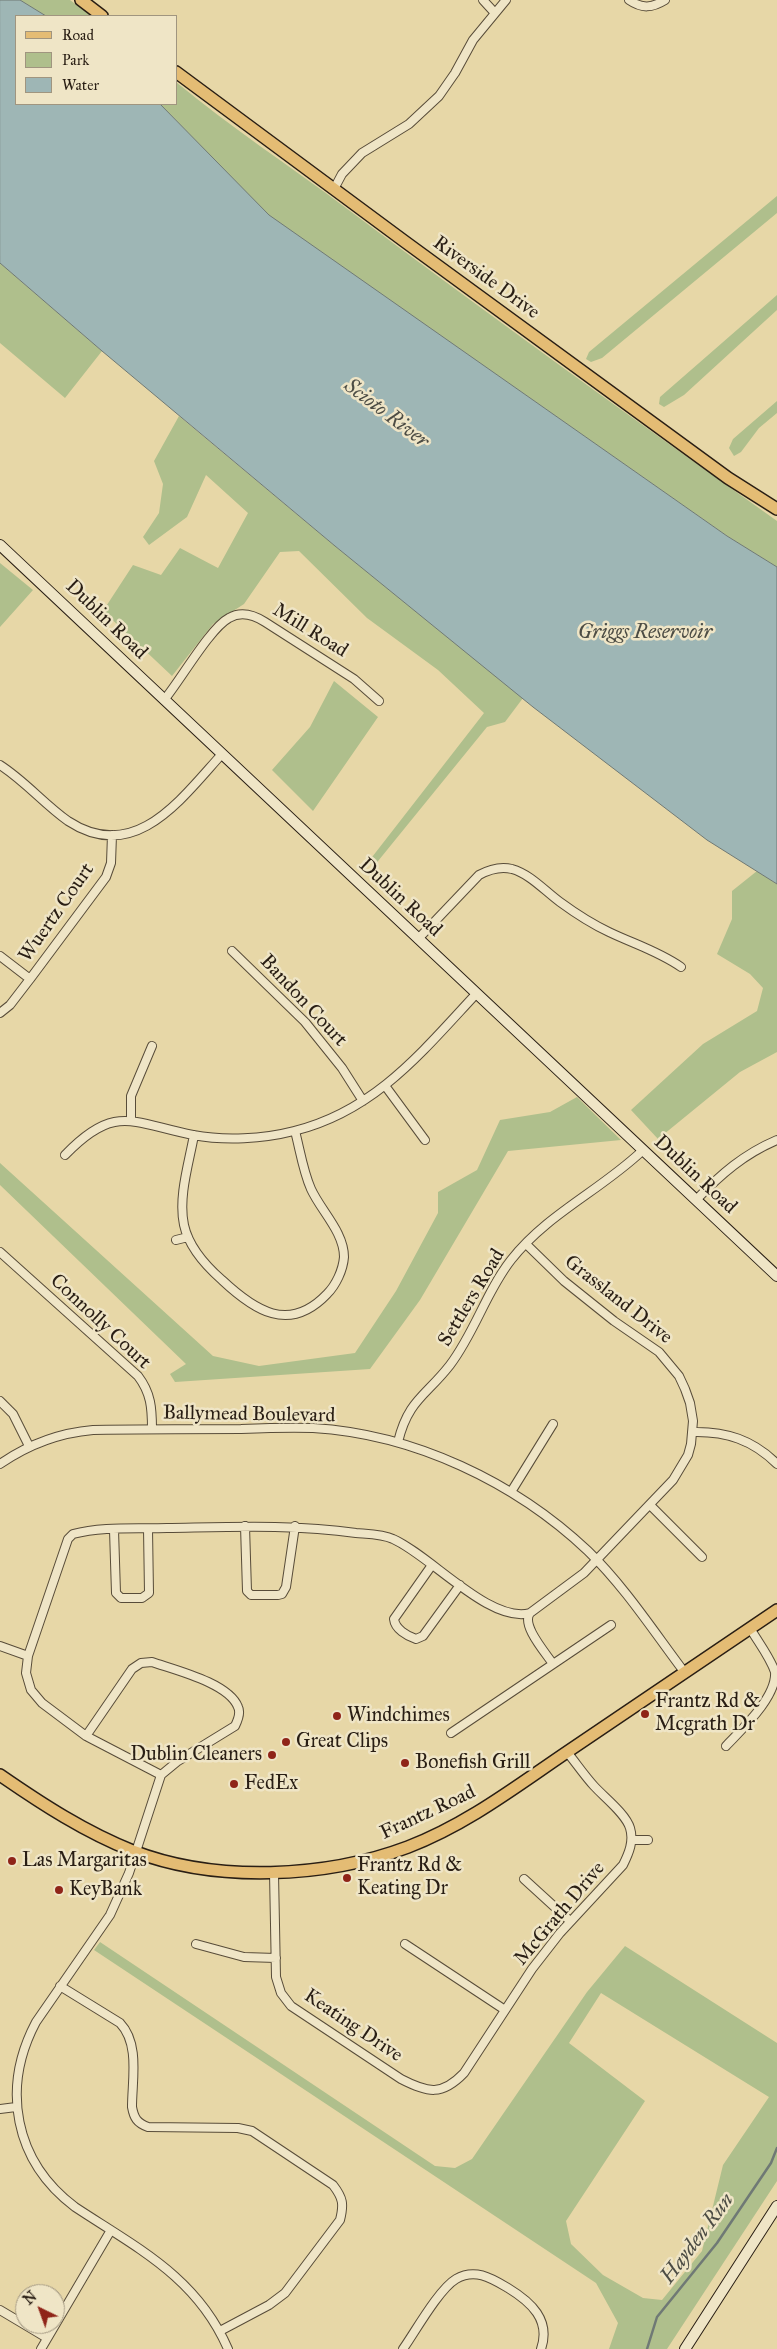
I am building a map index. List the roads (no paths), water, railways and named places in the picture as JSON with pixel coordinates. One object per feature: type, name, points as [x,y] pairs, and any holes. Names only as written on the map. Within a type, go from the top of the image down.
[{"type":"main road","points":[[83,1],[101,15]]},
{"type":"main road","name":"Riverside Drive","points":[[178,73],[728,478],[777,509]]},
{"type":"main road","name":"Dublin Road","points":[[0,545],[777,1276]]},
{"type":"main road","name":"Frantz Road","points":[[0,1775],[60,1815],[101,1837],[135,1852],[208,1870],[274,1873],[343,1865],[408,1847],[495,1802],[777,1610]]},
{"type":"main road","points":[[685,2349],[777,2206]]},
{"type":"street","points":[[484,0],[494,12]]},
{"type":"street","points":[[334,189],[342,174],[362,153],[409,124],[440,96],[473,40],[494,12],[506,0]]},
{"type":"street","points":[[629,0],[642,7],[654,6],[665,0]]},
{"type":"street","name":"Mill Road","points":[[164,700],[216,628],[228,618],[243,614],[257,617],[265,622],[354,679],[379,701]]},
{"type":"street","points":[[0,766],[20,778],[70,822],[96,834],[112,835],[144,828],[171,810],[222,754]]},
{"type":"street","name":"Wuertz Court","points":[[0,1013],[10,1005],[106,877],[110,863],[112,835]]},
{"type":"street","points":[[418,939],[479,875],[492,869],[504,868],[514,870],[534,881],[584,918],[607,931],[656,951],[681,968]]},
{"type":"street","name":"Bandon Court","points":[[232,950],[305,1022],[337,1061],[363,1101]]},
{"type":"street","name":"Wuertz Court","points":[[0,956],[30,979]]},
{"type":"street","points":[[65,1155],[81,1138],[93,1130],[117,1121],[130,1120],[194,1135],[231,1138],[265,1136],[295,1131],[339,1115],[386,1087],[409,1066],[476,994]]},
{"type":"street","points":[[130,1120],[131,1096],[152,1046]]},
{"type":"street","points":[[386,1087],[425,1140]]},
{"type":"street","points":[[194,1135],[183,1213],[188,1237],[201,1259],[245,1302],[271,1313],[292,1314],[308,1308],[322,1299],[330,1290],[341,1269],[344,1257],[342,1246],[311,1189],[295,1131]]},
{"type":"street","points":[[696,1200],[728,1167],[747,1154],[777,1140]]},
{"type":"street","name":"Settlers Road","points":[[398,1442],[408,1411],[449,1366],[466,1342],[498,1277],[526,1244],[554,1218],[611,1179],[642,1151]]},
{"type":"street","points":[[176,1240],[188,1237]]},
{"type":"street","name":"Grassland Drive","points":[[526,1244],[564,1281],[614,1321],[659,1352],[670,1363],[685,1389],[690,1403],[692,1432],[691,1444],[682,1468],[650,1506],[597,1561],[560,1593],[530,1613]]},
{"type":"street","name":"Connolly Court","points":[[0,1252],[138,1376],[146,1387],[151,1401],[152,1429]]},
{"type":"street","points":[[0,1400],[13,1414],[29,1446]]},
{"type":"street","points":[[511,1492],[553,1424]]},
{"type":"street","name":"Ballymead Boulevard","points":[[0,1464],[29,1446],[72,1432],[152,1429],[314,1428],[398,1442],[432,1454],[511,1492],[564,1531],[597,1561],[685,1673]]},
{"type":"street","points":[[692,1432],[736,1436],[754,1446],[777,1464]]},
{"type":"street","points":[[650,1506],[702,1557]]},
{"type":"street","points":[[245,1526],[247,1591],[251,1595],[278,1595],[282,1594],[286,1587],[294,1526]]},
{"type":"street","points":[[161,1775],[86,1736],[42,1703],[31,1690],[26,1673],[28,1656],[68,1539],[72,1534],[148,1528],[294,1526],[392,1538],[412,1549],[486,1603],[521,1616],[530,1613]]},
{"type":"street","points":[[114,1530],[116,1593],[122,1598],[142,1598],[148,1593],[148,1528]]},
{"type":"street","points":[[432,1565],[394,1619],[396,1626],[405,1633],[420,1639],[460,1584]]},
{"type":"street","points":[[530,1613],[527,1625],[553,1664]]},
{"type":"street","points":[[451,1733],[611,1624]]},
{"type":"street","points":[[726,1746],[769,1701],[777,1685],[774,1668],[750,1628]]},
{"type":"street","points":[[0,1646],[28,1656]]},
{"type":"street","points":[[86,1736],[132,1670],[141,1663],[152,1662],[220,1686],[238,1706],[239,1716],[235,1726],[178,1761],[161,1775],[129,1873],[110,1915],[60,1986],[26,2040],[20,2061],[16,2107],[25,2141],[34,2162],[61,2197],[160,2262],[174,2274],[191,2292],[220,2331],[228,2349]]},
{"type":"street","points":[[567,1752],[592,1784],[622,1815],[630,1826],[632,1840],[648,1840]]},
{"type":"street","name":"McGrath Drive","points":[[438,2091],[453,2085],[464,2073],[532,1969],[570,1922],[623,1865],[630,1853],[632,1840]]},
{"type":"street","name":"Keating Drive","points":[[274,1873],[276,1977],[280,1993],[291,2006],[401,2079],[418,2088],[438,2091]]},
{"type":"street","points":[[524,1879],[570,1922]]},
{"type":"street","points":[[196,1944],[244,1957],[276,1958]]},
{"type":"street","points":[[405,1944],[505,2010]]},
{"type":"street","points":[[60,1986],[120,2023],[128,2031],[133,2042],[133,2116],[140,2124],[148,2127],[238,2128],[252,2131],[333,2185],[341,2195],[344,2208],[340,2220],[290,2287],[269,2305],[220,2331]]},
{"type":"street","points":[[0,2109],[16,2107]]},
{"type":"street","points":[[41,2349],[111,2230]]},
{"type":"street","points":[[403,2349],[445,2288],[467,2274],[489,2276],[527,2300],[541,2317],[544,2335],[542,2349]]},
{"type":"street","points":[[0,2310],[47,2338]]},
{"type":"water","name":"Griggs Reservoir","points":[[0,0],[20,0],[44,15],[15,15],[15,105],[161,105],[269,215],[727,536],[777,567],[777,884],[707,840],[533,707],[335,546],[0,263]]},
{"type":"waterway","name":"Hayden Run","points":[[647,2349],[657,2317],[717,2243],[771,2163],[777,2148]]},
{"type":"place","name":"Frantz Rd & Mcgrath Dr","points":[[645,1714]]},
{"type":"place","name":"Windchimes","points":[[337,1716]]},
{"type":"place","name":"Great Clips","points":[[286,1742]]},
{"type":"place","name":"Dublin Cleaners","points":[[272,1755]]},
{"type":"place","name":"Bonefish Grill","points":[[405,1763]]},
{"type":"place","name":"FedEx","points":[[234,1784]]},
{"type":"place","name":"Las Margaritas","points":[[12,1861]]},
{"type":"place","name":"Frantz Rd & Keating Dr","points":[[347,1878]]},
{"type":"place","name":"KeyBank","points":[[59,1890]]},
{"type":"water label","name":"Scioto River","points":[[386,414]]}]
